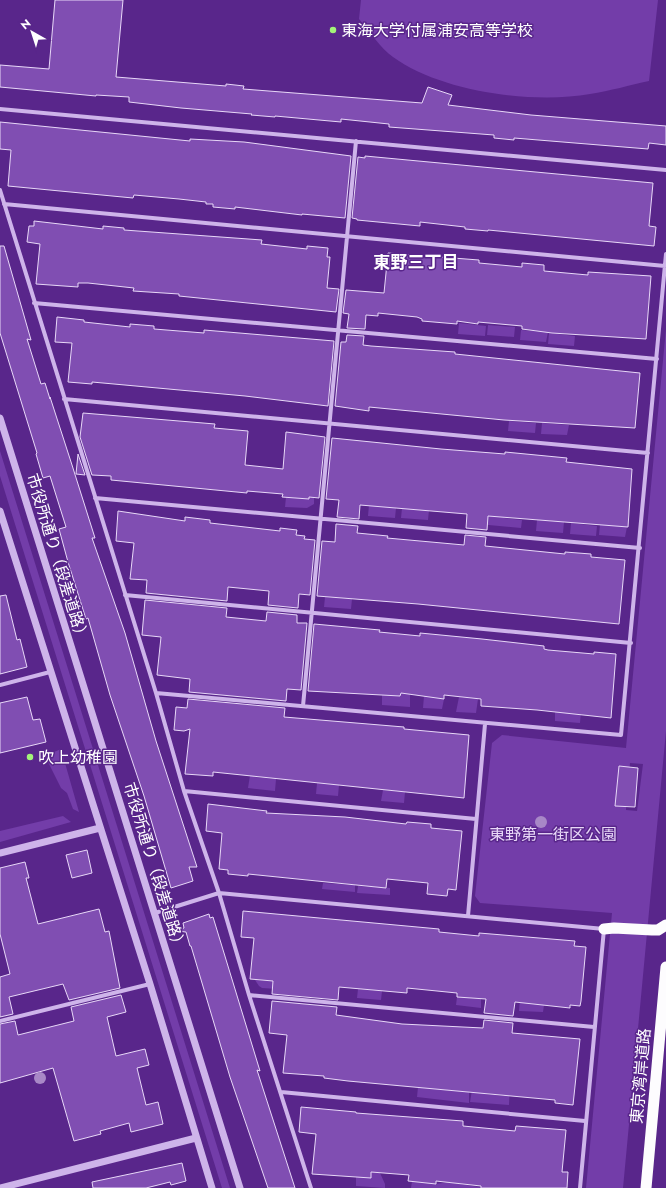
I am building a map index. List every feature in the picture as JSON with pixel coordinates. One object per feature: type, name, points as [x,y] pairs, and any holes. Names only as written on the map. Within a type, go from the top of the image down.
[{"type":"highway","points":[[604,929],[658,930],[666,925]]},
{"type":"highway","name":"東京湾岸道路","points":[[646,1188],[666,967]]},
{"type":"street","points":[[0,109],[666,170]]},
{"type":"street","points":[[303,706],[356,141]]},
{"type":"street","points":[[0,190],[156,693],[184,791],[219,893],[249,995],[311,1188]]},
{"type":"street","points":[[4,204],[665,266]]},
{"type":"street","points":[[156,693],[485,724],[621,735],[640,548],[666,254]]},
{"type":"street","points":[[34,303],[656,359]]},
{"type":"street","points":[[64,399],[648,453]]},
{"type":"street","name":"市役所通り（段差道路）","points":[[0,418],[240,1188]]},
{"type":"street","points":[[95,498],[640,548]]},
{"type":"street","points":[[1,516],[150,984],[212,1188]]},
{"type":"street","points":[[125,595],[631,643]]},
{"type":"street","points":[[0,685],[50,672]]},
{"type":"street","points":[[468,916],[485,724]]},
{"type":"street","points":[[184,791],[476,819]]},
{"type":"street","points":[[0,853],[100,828]]},
{"type":"street","points":[[155,913],[219,893],[604,929],[585,1121],[580,1188]]},
{"type":"street","points":[[0,1021],[150,984]]},
{"type":"street","points":[[249,995],[594,1027]]},
{"type":"street","points":[[281,1092],[585,1121]]},
{"type":"street","points":[[0,1188],[196,1138]]},
{"type":"green space","points":[[361,0],[658,0],[649,81],[597,93],[567,97],[515,96],[461,87],[436,79],[413,69],[388,53],[359,19]]},
{"type":"green space","points":[[459,323],[486,326],[485,336],[458,334]]},
{"type":"green space","points":[[488,325],[515,327],[514,337],[487,335]]},
{"type":"green space","name":"東野第一街区公園","points":[[666,329],[666,731],[623,1188],[586,1188],[612,913],[480,903],[475,896],[492,743],[502,735],[626,748]],"holes":[[[630,763],[643,764],[637,811],[626,810]]]},
{"type":"green space","points":[[521,330],[548,332],[546,342],[520,340]]},
{"type":"green space","points":[[549,333],[575,336],[574,346],[548,344]]},
{"type":"green space","points":[[509,421],[536,423],[535,433],[508,431]]},
{"type":"green space","points":[[542,423],[569,425],[567,435],[541,434]]},
{"type":"green space","points":[[0,451],[230,1188],[222,1188],[0,476]]},
{"type":"green space","points":[[311,476],[314,482],[314,504],[307,508],[285,507],[286,497],[309,499]]},
{"type":"green space","points":[[369,505],[396,508],[395,518],[368,516]]},
{"type":"green space","points":[[402,508],[429,510],[428,520],[401,518]]},
{"type":"green space","points":[[468,513],[504,516],[504,518],[522,520],[521,528],[467,523]]},
{"type":"green space","points":[[537,520],[564,522],[563,533],[536,531]]},
{"type":"green space","points":[[571,523],[597,526],[596,536],[570,534]]},
{"type":"green space","points":[[600,524],[627,527],[625,537],[599,535]]},
{"type":"green space","points":[[325,597],[352,599],[351,609],[324,607]]},
{"type":"green space","points":[[401,693],[410,694],[410,707],[382,705],[382,695],[400,696]]},
{"type":"green space","points":[[424,696],[444,699],[442,709],[423,708]]},
{"type":"green space","points":[[459,697],[478,699],[476,713],[456,712]]},
{"type":"green space","points":[[555,711],[581,711],[580,723],[555,721]]},
{"type":"green space","points":[[61,749],[79,812],[73,809],[67,793],[61,788],[45,756]]},
{"type":"green space","points":[[251,769],[255,769],[254,777],[276,779],[275,791],[248,788]]},
{"type":"green space","points":[[317,783],[339,785],[338,796],[316,794]]},
{"type":"green space","points":[[383,790],[405,792],[404,803],[381,801]]},
{"type":"green space","points":[[63,816],[71,822],[0,842],[0,831]]},
{"type":"green space","points":[[323,883],[355,885],[355,892],[322,889]]},
{"type":"green space","points":[[358,886],[390,888],[390,895],[357,893]]},
{"type":"green space","points":[[255,980],[279,981],[308,991],[262,988]]},
{"type":"green space","points":[[358,989],[382,991],[381,1000],[357,998]]},
{"type":"green space","points":[[457,997],[481,999],[481,1008],[456,1005]]},
{"type":"green space","points":[[520,998],[532,1000],[531,1004],[544,1005],[543,1012],[519,1011]]},
{"type":"green space","points":[[506,1083],[510,1083],[509,1105],[470,1102],[473,1084],[486,1085],[485,1094],[504,1096]]},
{"type":"green space","points":[[418,1087],[469,1092],[469,1103],[417,1097]]},
{"type":"green space","points":[[371,1172],[380,1173],[385,1184],[385,1188],[356,1186],[356,1176],[371,1178]]},
{"type":"green space","points":[[412,1181],[436,1184],[448,1182],[485,1188],[411,1188]]},
{"type":"building","points":[[55,0],[123,0],[116,77],[226,86],[226,84],[244,86],[243,89],[422,103],[428,87],[452,95],[448,105],[531,115],[666,126],[666,145],[649,143],[648,149],[514,138],[514,140],[494,138],[494,135],[389,127],[389,124],[341,119],[341,122],[181,108],[129,102],[129,97],[96,96],[0,87],[0,65],[49,69]]},
{"type":"building","points":[[0,122],[190,141],[190,139],[244,142],[351,156],[345,218],[302,215],[235,207],[235,209],[213,207],[213,204],[206,204],[206,202],[179,199],[134,195],[133,198],[8,186],[11,150],[0,149]]},
{"type":"building","points":[[365,156],[653,183],[649,226],[656,227],[654,246],[465,229],[465,227],[420,222],[420,226],[357,220],[352,218],[358,157],[365,158]]},
{"type":"building","points":[[34,221],[103,229],[103,226],[124,228],[124,230],[262,240],[261,244],[307,249],[307,246],[328,248],[327,257],[330,257],[327,288],[339,289],[336,312],[179,296],[179,294],[133,291],[134,288],[88,283],[78,283],[78,287],[36,284],[40,244],[27,242],[29,226],[34,226]]},
{"type":"building","points":[[0,246],[4,246],[31,340],[27,339],[41,384],[45,383],[50,399],[50,397],[72,465],[95,538],[92,538],[125,633],[156,741],[197,867],[189,867],[193,881],[171,888],[144,796],[110,695],[88,618],[86,619],[68,562],[59,529],[66,527],[50,476],[43,478],[36,454],[37,453],[0,333]]},
{"type":"building","points":[[388,253],[479,260],[479,263],[522,267],[522,263],[544,265],[544,271],[588,275],[588,272],[651,276],[646,339],[552,333],[522,329],[522,326],[478,322],[478,324],[457,321],[457,324],[422,321],[422,319],[417,317],[378,313],[378,316],[366,315],[365,329],[347,328],[349,314],[343,313],[346,290],[384,293]]},
{"type":"building","points":[[57,317],[84,320],[84,322],[130,327],[130,324],[154,326],[154,329],[204,333],[204,330],[334,341],[328,406],[245,396],[92,382],[92,384],[68,382],[72,343],[55,342]]},
{"type":"building","points":[[347,335],[364,336],[363,345],[455,352],[455,354],[640,373],[635,428],[504,420],[369,407],[369,411],[335,406],[341,342],[346,342]]},
{"type":"building","points":[[83,413],[215,424],[214,428],[248,431],[245,465],[283,469],[286,432],[325,437],[319,498],[309,497],[309,499],[282,497],[283,494],[247,491],[247,493],[111,480],[111,476],[92,475],[80,437]]},
{"type":"building","points":[[332,438],[441,449],[505,454],[505,452],[567,458],[566,462],[632,469],[628,527],[488,516],[487,530],[466,528],[467,514],[360,505],[359,519],[337,517],[339,500],[326,499]]},
{"type":"building","points":[[78,454],[85,475],[76,474]]},
{"type":"building","points":[[118,511],[185,521],[185,517],[210,520],[210,523],[280,531],[280,528],[297,530],[296,535],[305,536],[304,539],[315,540],[310,595],[299,594],[298,608],[268,605],[269,591],[228,587],[227,601],[146,593],[147,580],[130,579],[134,543],[116,541]]},
{"type":"building","points":[[336,524],[358,526],[357,533],[388,536],[387,538],[464,545],[465,535],[486,537],[485,546],[565,554],[565,552],[591,554],[591,557],[625,560],[619,624],[418,604],[317,596],[322,541],[335,542]]},
{"type":"building","points":[[6,595],[17,640],[20,639],[27,667],[0,674],[0,596]]},
{"type":"building","points":[[145,600],[227,608],[226,617],[266,621],[267,612],[297,615],[297,623],[307,623],[301,690],[287,689],[286,701],[189,692],[190,679],[157,675],[161,637],[142,635]]},
{"type":"building","points":[[314,624],[380,630],[379,632],[420,636],[420,633],[482,639],[544,646],[544,649],[548,650],[594,654],[594,652],[616,654],[611,718],[481,706],[481,699],[444,695],[444,699],[401,693],[400,696],[308,691]]},
{"type":"building","points":[[27,697],[33,720],[40,719],[46,742],[0,753],[0,703]]},
{"type":"building","points":[[188,699],[285,708],[284,717],[404,727],[404,729],[469,735],[464,798],[213,772],[213,776],[185,774],[190,729],[184,731],[174,730],[176,707],[187,708]]},
{"type":"building","points":[[619,766],[638,768],[635,807],[615,806]]},
{"type":"building","points":[[208,804],[267,811],[266,813],[345,817],[406,824],[407,822],[431,824],[431,828],[462,831],[456,890],[448,889],[447,896],[427,894],[428,883],[387,879],[386,888],[248,874],[248,876],[228,874],[228,870],[219,869],[222,833],[206,831]]},
{"type":"building","points":[[87,850],[92,873],[72,878],[66,855]]},
{"type":"building","points":[[25,862],[29,878],[26,878],[38,924],[99,909],[105,932],[109,931],[120,988],[69,1000],[63,984],[9,997],[13,1014],[0,1017],[0,977],[10,974],[0,934],[0,868]]},
{"type":"building","points":[[243,911],[439,929],[439,932],[479,936],[479,933],[575,941],[574,946],[586,947],[580,1006],[570,1005],[570,1008],[515,1002],[513,1016],[484,1013],[486,999],[457,997],[457,993],[407,988],[407,993],[339,987],[338,1000],[272,994],[273,981],[250,979],[254,938],[241,937]]},
{"type":"building","points":[[209,914],[210,918],[213,917],[260,1071],[257,1070],[295,1188],[268,1188],[230,1077],[191,946],[186,932],[177,931],[184,928],[183,923]]},
{"type":"building","points":[[121,995],[126,1012],[107,1017],[116,1056],[145,1049],[149,1065],[137,1068],[146,1105],[158,1102],[163,1124],[131,1132],[129,1123],[100,1131],[101,1134],[74,1141],[53,1068],[0,1083],[0,1024],[15,1021],[18,1035],[74,1021],[71,1007]]},
{"type":"building","points":[[272,1001],[337,1007],[336,1015],[402,1024],[483,1028],[484,1020],[513,1023],[512,1033],[580,1039],[573,1105],[555,1103],[555,1100],[348,1081],[324,1078],[324,1076],[283,1073],[287,1035],[269,1033]]},
{"type":"building","points":[[301,1107],[356,1113],[463,1121],[463,1126],[515,1131],[516,1126],[566,1130],[562,1172],[568,1172],[567,1188],[481,1188],[481,1186],[436,1181],[436,1184],[408,1181],[409,1175],[371,1172],[371,1178],[312,1174],[316,1134],[299,1132]]},
{"type":"building","points":[[182,1163],[186,1181],[171,1185],[170,1182],[146,1188],[93,1188],[92,1182]]},
{"type":"place","name":"東海大学付属浦安高等学校","points":[[333,30]]},
{"type":"place","name":"吹上幼稚園","points":[[30,757]]},
{"type":"district","name":"東野三丁目","points":[[416,262]]}]
